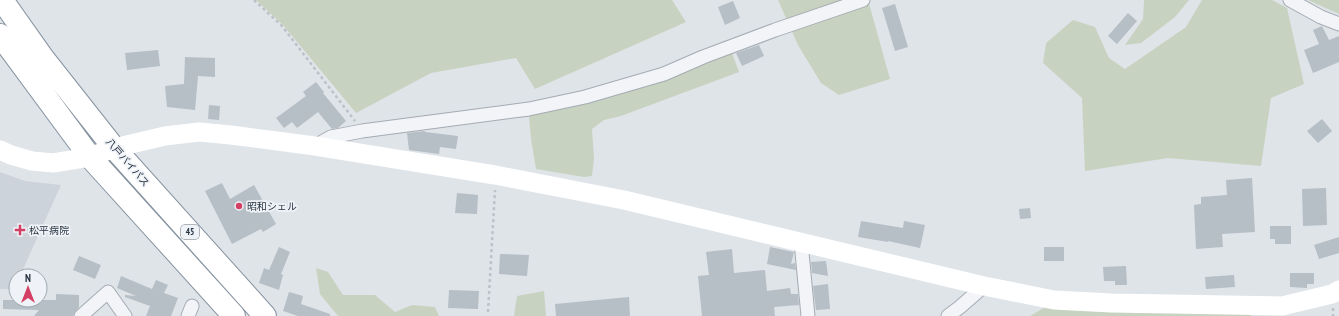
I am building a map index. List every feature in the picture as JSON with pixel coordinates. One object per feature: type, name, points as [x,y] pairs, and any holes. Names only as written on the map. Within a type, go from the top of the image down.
[{"type":"highway","name":"八戸バイパス","points":[[2,0],[43,58],[114,148],[265,316]]},
{"type":"highway","name":"45","points":[[0,35],[90,157],[234,316]]},
{"type":"street","points":[[314,146],[331,137],[362,130],[528,109],[585,97],[664,74],[703,57],[775,30],[863,0]]},
{"type":"street","points":[[1290,0],[1321,17],[1339,24]]},
{"type":"street","points":[[0,150],[32,161],[53,163],[90,157],[114,148],[165,136],[200,132],[314,146],[495,175],[624,200],[984,286],[1054,300],[1278,311],[1332,294],[1339,290]]},
{"type":"street","points":[[801,242],[808,316]]},
{"type":"street","points":[[948,316],[960,308],[984,286]]},
{"type":"street","points":[[81,316],[108,292],[125,316]]},
{"type":"path","points":[[254,0],[282,26],[362,130]]},
{"type":"path","points":[[488,312],[495,175]]},
{"type":"shaded area","name":"松平病院","points":[[0,172],[25,181],[61,185],[24,268],[8,268],[8,289],[0,289]]},
{"type":"green space","points":[[256,0],[672,0],[686,22],[535,89],[516,58],[431,73],[356,113],[283,25]]},
{"type":"green space","points":[[778,0],[868,0],[890,79],[839,95],[821,83],[798,45]]},
{"type":"green space","points":[[1144,0],[1189,0],[1175,17],[1141,43],[1125,45],[1143,19]]},
{"type":"green space","points":[[1202,0],[1272,0],[1287,8],[1304,84],[1271,98],[1261,166],[1168,158],[1085,171],[1082,98],[1043,63],[1046,43],[1073,20],[1095,27],[1109,58],[1125,69],[1186,27]]},
{"type":"green space","points":[[1308,0],[1339,0],[1339,14],[1310,1]]},
{"type":"green space","points":[[732,53],[739,72],[621,116],[604,120],[592,129],[594,158],[592,176],[584,177],[536,169],[529,117],[533,114],[675,75]]},
{"type":"green space","points":[[316,268],[328,272],[343,295],[375,295],[395,312],[412,305],[435,307],[439,316],[338,316],[320,294]]},
{"type":"green space","points":[[544,291],[546,316],[514,316],[517,296]]},
{"type":"green space","points":[[1047,306],[1246,313],[1252,316],[1030,316]]},
{"type":"building","points":[[733,1],[740,18],[725,25],[718,7]]},
{"type":"building","points":[[895,4],[908,47],[895,51],[882,8]]},
{"type":"building","points":[[1128,13],[1137,21],[1117,44],[1108,36]]},
{"type":"building","points":[[1322,26],[1329,40],[1339,36],[1339,62],[1313,73],[1304,50],[1319,44],[1313,30]]},
{"type":"building","points":[[759,45],[764,56],[742,66],[736,53]]},
{"type":"building","points":[[158,50],[160,66],[127,70],[125,53]]},
{"type":"building","points":[[185,57],[215,58],[215,77],[198,76],[195,110],[167,107],[165,86],[184,84]]},
{"type":"building","points":[[316,82],[346,121],[338,128],[332,129],[318,112],[297,128],[292,122],[284,128],[276,118],[306,96],[303,92]]},
{"type":"building","points":[[209,105],[220,106],[219,120],[208,119]]},
{"type":"building","points":[[1322,119],[1332,131],[1318,143],[1307,131]]},
{"type":"building","points":[[425,131],[458,136],[456,149],[440,147],[439,154],[409,150],[407,133]]},
{"type":"building","points":[[1252,178],[1255,232],[1222,234],[1223,247],[1196,249],[1194,205],[1201,204],[1201,197],[1227,195],[1226,180]]},
{"type":"building","points":[[222,183],[230,199],[254,185],[276,224],[263,232],[261,229],[232,244],[205,191]]},
{"type":"building","points":[[1326,188],[1327,225],[1303,226],[1302,189]]},
{"type":"building","points":[[457,193],[478,195],[477,214],[455,213]]},
{"type":"building","points":[[1030,208],[1031,218],[1020,219],[1019,209]]},
{"type":"building","points":[[861,221],[903,228],[904,221],[925,225],[920,248],[888,241],[858,237]]},
{"type":"building","points":[[1270,226],[1291,226],[1291,244],[1275,244],[1275,239],[1270,239]]},
{"type":"building","points":[[1339,237],[1339,253],[1319,259],[1314,245]]},
{"type":"building","points":[[279,247],[290,252],[281,274],[283,275],[279,290],[259,283],[264,268],[269,270]]},
{"type":"building","points":[[770,247],[794,252],[791,264],[795,263],[796,270],[767,264]]},
{"type":"building","points":[[1044,247],[1064,247],[1064,261],[1044,261]]},
{"type":"building","points":[[732,249],[734,273],[765,270],[767,291],[790,288],[791,294],[798,294],[799,305],[774,307],[775,316],[702,316],[698,276],[709,275],[706,252]]},
{"type":"building","points":[[500,254],[529,255],[527,276],[499,274]]},
{"type":"building","points":[[79,256],[101,265],[95,279],[73,270]]},
{"type":"building","points":[[826,261],[828,276],[812,273],[811,262]]},
{"type":"building","points":[[1126,266],[1127,285],[1115,285],[1115,281],[1104,281],[1103,267]]},
{"type":"building","points":[[1290,273],[1314,273],[1314,284],[1307,284],[1307,288],[1290,287]]},
{"type":"building","points":[[1234,275],[1235,287],[1206,289],[1205,277]]},
{"type":"building","points":[[121,276],[152,289],[156,280],[168,285],[164,293],[178,298],[171,316],[146,316],[150,306],[125,297],[125,295],[136,296],[117,288]]},
{"type":"building","points":[[828,284],[830,309],[816,310],[813,286]]},
{"type":"building","points":[[449,290],[479,291],[478,309],[448,308]]},
{"type":"building","points":[[289,292],[303,296],[301,304],[330,314],[330,316],[298,316],[283,311]]},
{"type":"building","points":[[56,294],[79,295],[79,307],[73,316],[34,316],[39,310],[3,309],[3,300],[8,300],[8,308],[48,308],[48,300],[56,300]]},
{"type":"building","points":[[629,297],[630,316],[556,316],[555,304]]},
{"type":"place","name":"昭和シェル","points":[[239,206]]},
{"type":"place","name":"松平病院","points":[[20,230]]}]
